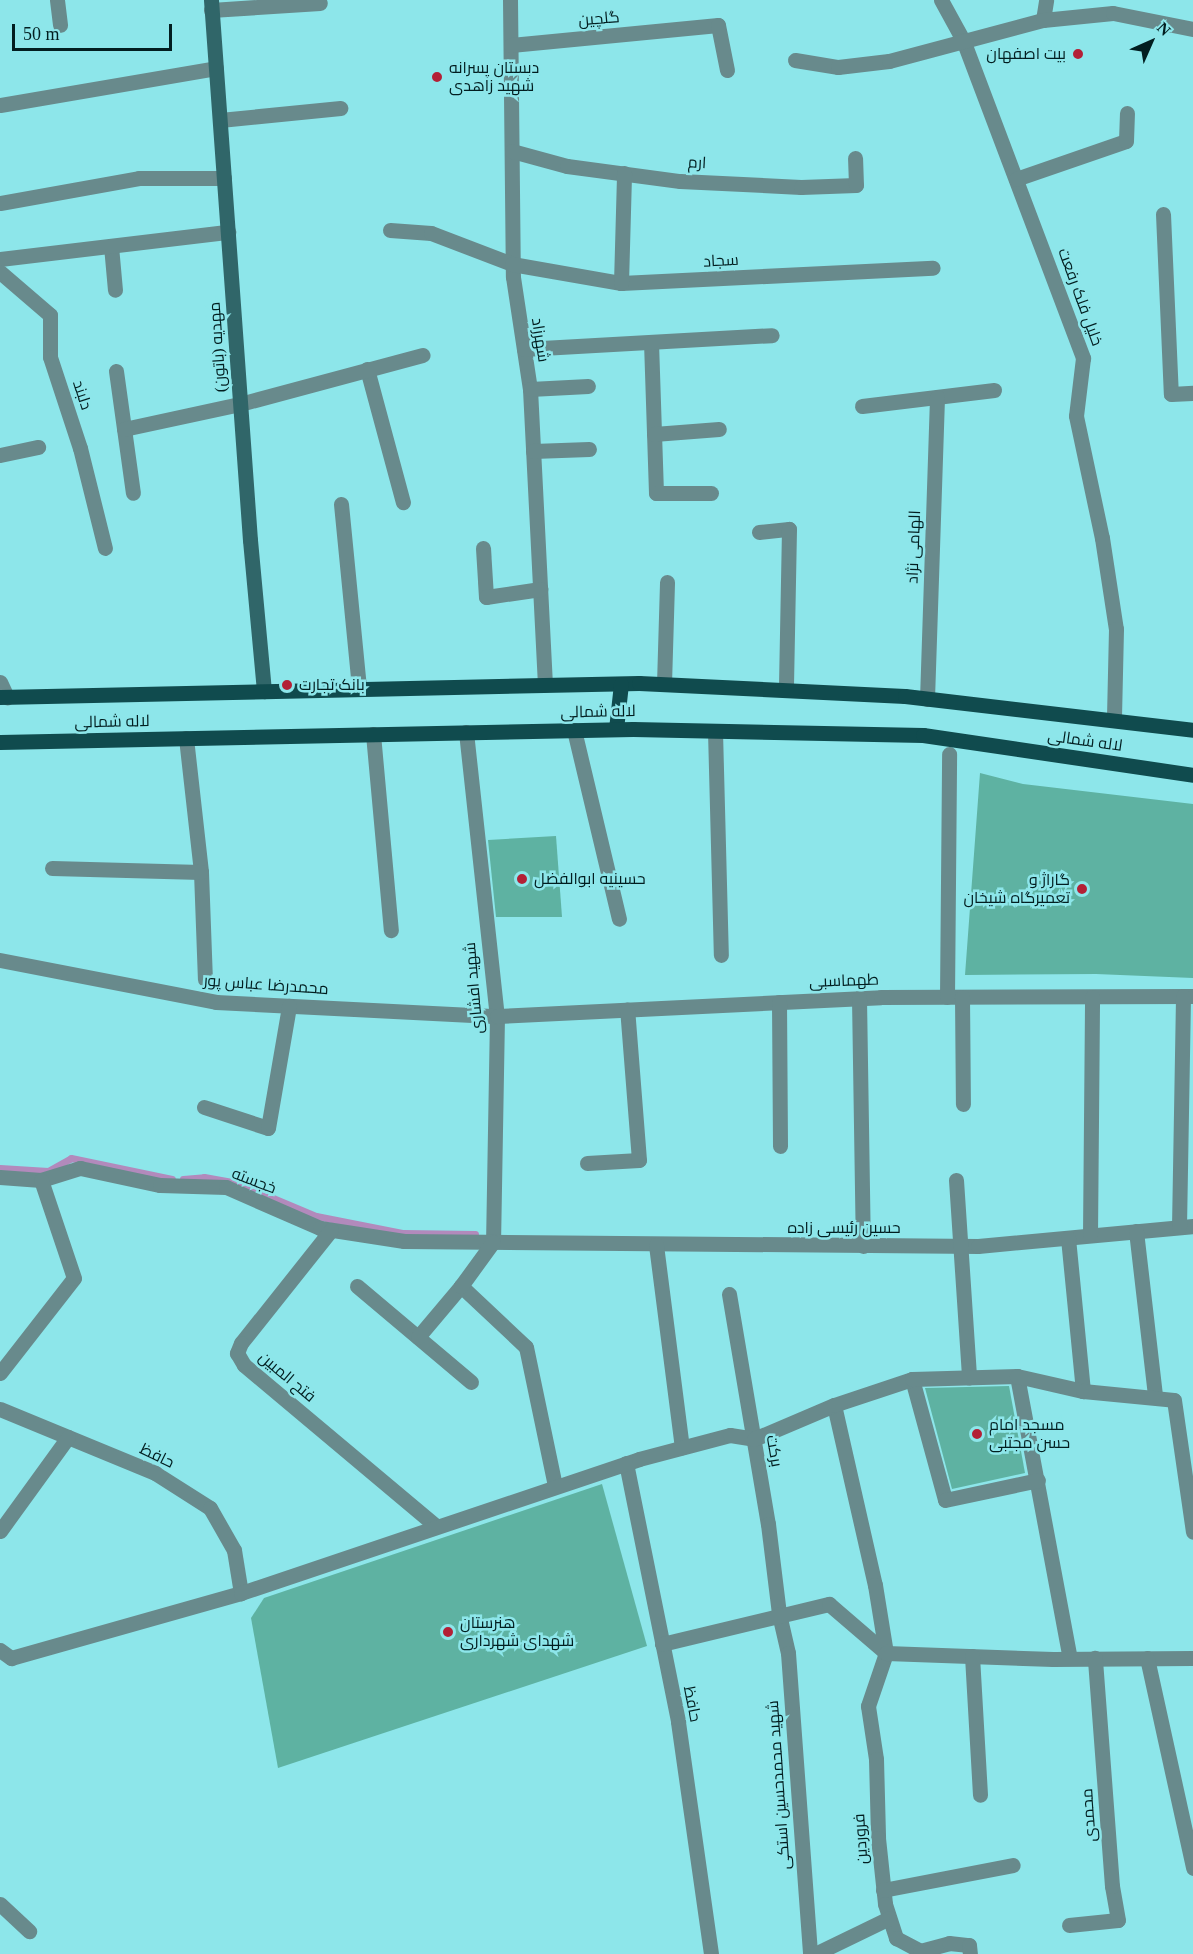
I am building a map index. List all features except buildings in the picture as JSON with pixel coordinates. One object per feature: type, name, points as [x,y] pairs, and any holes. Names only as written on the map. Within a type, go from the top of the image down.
[{"type":"main road","points":[[615,729],[621,684]]},
{"type":"main road","name":"لاله شمالی","points":[[3,697],[664,684],[927,699],[1193,730]]},
{"type":"main road","name":"لاله شمالی","points":[[0,742],[615,729],[923,735],[1193,775]]},
{"type":"street","points":[[57,0],[60,25]]},
{"type":"street","name":"شهرزاد","points":[[510,0],[512,264],[530,389],[545,685]]},
{"type":"street","name":"خلیل فلک رفعت","points":[[941,0],[963,40],[1083,358],[1076,417],[1102,538],[1116,629],[1114,720]]},
{"type":"street","points":[[1043,20],[1046,0]]},
{"type":"street","points":[[211,5],[320,3]]},
{"type":"street","name":"مهدیه (باتون)","points":[[211,5],[240,404],[264,691]]},
{"type":"street","points":[[795,60],[838,67],[889,61],[1043,20],[1113,12],[1193,29]]},
{"type":"street","name":"گلچین","points":[[511,45],[718,26],[726,70]]},
{"type":"street","points":[[0,105],[216,68]]},
{"type":"street","points":[[219,120],[340,108]]},
{"type":"street","points":[[1016,180],[1126,141],[1127,112]]},
{"type":"street","name":"ارم","points":[[512,151],[567,166],[680,181],[801,187],[856,185],[855,158]]},
{"type":"street","points":[[621,283],[624,173]]},
{"type":"street","points":[[0,203],[139,178],[224,178]]},
{"type":"street","points":[[1164,214],[1171,394],[1193,393]]},
{"type":"street","name":"سجاد","points":[[390,230],[431,233],[512,264],[621,283],[933,268]]},
{"type":"street","points":[[0,259],[228,232]]},
{"type":"street","points":[[111,246],[115,290]]},
{"type":"street","name":"دلبند","points":[[0,272],[50,315],[50,357],[80,448],[105,548]]},
{"type":"street","points":[[524,349],[772,335]]},
{"type":"street","points":[[651,342],[656,493],[711,493]]},
{"type":"street","points":[[124,429],[240,404],[423,355]]},
{"type":"street","points":[[368,369],[403,502]]},
{"type":"street","points":[[116,371],[133,493]]},
{"type":"street","points":[[530,389],[588,386]]},
{"type":"street","points":[[862,406],[994,390]]},
{"type":"street","name":"الهامی نژاد","points":[[927,699],[937,397]]},
{"type":"street","points":[[654,434],[719,429]]},
{"type":"street","points":[[0,455],[38,447]]},
{"type":"street","points":[[533,451],[589,449]]},
{"type":"street","points":[[341,504],[359,689]]},
{"type":"street","points":[[759,532],[789,529],[786,690]]},
{"type":"street","points":[[483,548],[486,597],[540,589]]},
{"type":"street","points":[[664,684],[667,582]]},
{"type":"street","points":[[0,682],[3,697]]},
{"type":"street","points":[[574,730],[619,919]]},
{"type":"street","points":[[716,730],[721,955]]},
{"type":"street","name":"شهید افشاری","points":[[466,732],[497,1016],[493,1242]]},
{"type":"street","points":[[373,734],[391,930]]},
{"type":"street","points":[[186,738],[201,872],[205,979]]},
{"type":"street","points":[[949,754],[955,997],[963,1104]]},
{"type":"street","points":[[52,868],[201,872]]},
{"type":"street","name":"محمدرضا عباس پور","points":[[0,960],[216,1002],[497,1016]]},
{"type":"street","points":[[1186,1226],[1188,996]]},
{"type":"street","name":"طهماسبی","points":[[497,1016],[859,998],[1188,996]]},
{"type":"street","points":[[1090,1235],[1092,997]]},
{"type":"street","points":[[859,998],[863,1246]]},
{"type":"street","points":[[779,1002],[780,1146]]},
{"type":"street","points":[[204,1107],[268,1128],[289,1006]]},
{"type":"street","points":[[587,1163],[639,1160],[627,1010]]},
{"type":"street","name":"خجسته","points":[[0,1177],[41,1180],[80,1168],[160,1185],[226,1187],[320,1228],[404,1241],[493,1242]]},
{"type":"street","points":[[0,1373],[74,1278],[41,1180]]},
{"type":"street","points":[[956,1180],[969,1378]]},
{"type":"street","name":"حسین رئیسی زاده","points":[[493,1242],[961,1246],[1186,1226]]},
{"type":"street","name":"فتح المبین","points":[[330,1230],[241,1343],[237,1353],[244,1365],[436,1526]]},
{"type":"street","points":[[1136,1231],[1155,1396]]},
{"type":"street","points":[[1068,1238],[1083,1391]]},
{"type":"street","points":[[418,1337],[461,1287],[493,1242]]},
{"type":"street","points":[[656,1245],[682,1448]]},
{"type":"street","points":[[357,1286],[471,1382]]},
{"type":"street","points":[[461,1287],[526,1347],[555,1486]]},
{"type":"street","name":"برکت","points":[[729,1294],[768,1524],[779,1614]]},
{"type":"street","points":[[1017,1376],[1070,1659]]},
{"type":"street","points":[[0,1650],[11,1658],[241,1593],[626,1463],[730,1435],[754,1439],[834,1405],[912,1379],[1017,1376],[1083,1391],[1155,1396],[1174,1400],[1186,1438],[1193,1533]]},
{"type":"street","points":[[912,1379],[945,1500],[1038,1480]]},
{"type":"street","points":[[834,1405],[875,1585],[886,1653]]},
{"type":"street","name":"حافظ","points":[[0,1409],[155,1473],[210,1508],[234,1550],[241,1593]]},
{"type":"street","points":[[0,1531],[68,1437]]},
{"type":"street","name":"حافظ","points":[[626,1463],[678,1722],[711,1954]]},
{"type":"street","points":[[662,1644],[779,1614],[829,1604],[886,1653],[1070,1659],[1193,1658]]},
{"type":"street","name":"شهید محمدحسین استکی","points":[[779,1614],[788,1653],[810,1954]]},
{"type":"street","name":"فروردین","points":[[886,1653],[868,1706],[876,1759],[878,1838],[883,1890],[889,1918],[896,1938],[920,1951],[949,1943],[969,1945],[970,1954]]},
{"type":"street","points":[[972,1656],[980,1795]]},
{"type":"street","name":"محمدی","points":[[1069,1925],[1118,1920],[1112,1886],[1095,1658]]},
{"type":"street","points":[[1147,1658],[1193,1868]]},
{"type":"street","points":[[883,1890],[1013,1865]]},
{"type":"street","points":[[0,1904],[29,1931]]},
{"type":"street","points":[[815,1954],[889,1918]]},
{"type":"waterway","points":[[0,1168],[48,1171],[71,1158],[172,1179]]},
{"type":"waterway","points":[[183,1179],[204,1177],[237,1183],[316,1216],[403,1233],[475,1234]]},
{"type":"place","name":"بيت اصفهان","points":[[1078,54]]},
{"type":"place","name":"دبستان پسرانه شهید زاهدی","points":[[437,77]]},
{"type":"place","name":"بانک تجارت","points":[[287,685]]},
{"type":"place","name":"حسینیه ابوالفضل","points":[[522,879]]},
{"type":"place","name":"گاراژ و تعمیرگاه شیخان","points":[[1082,889]]},
{"type":"place","name":"مسجد امام حسن مجتبی","points":[[977,1434]]},
{"type":"place","name":"هنرستان شهدای شهرداری","points":[[448,1632]]}]
